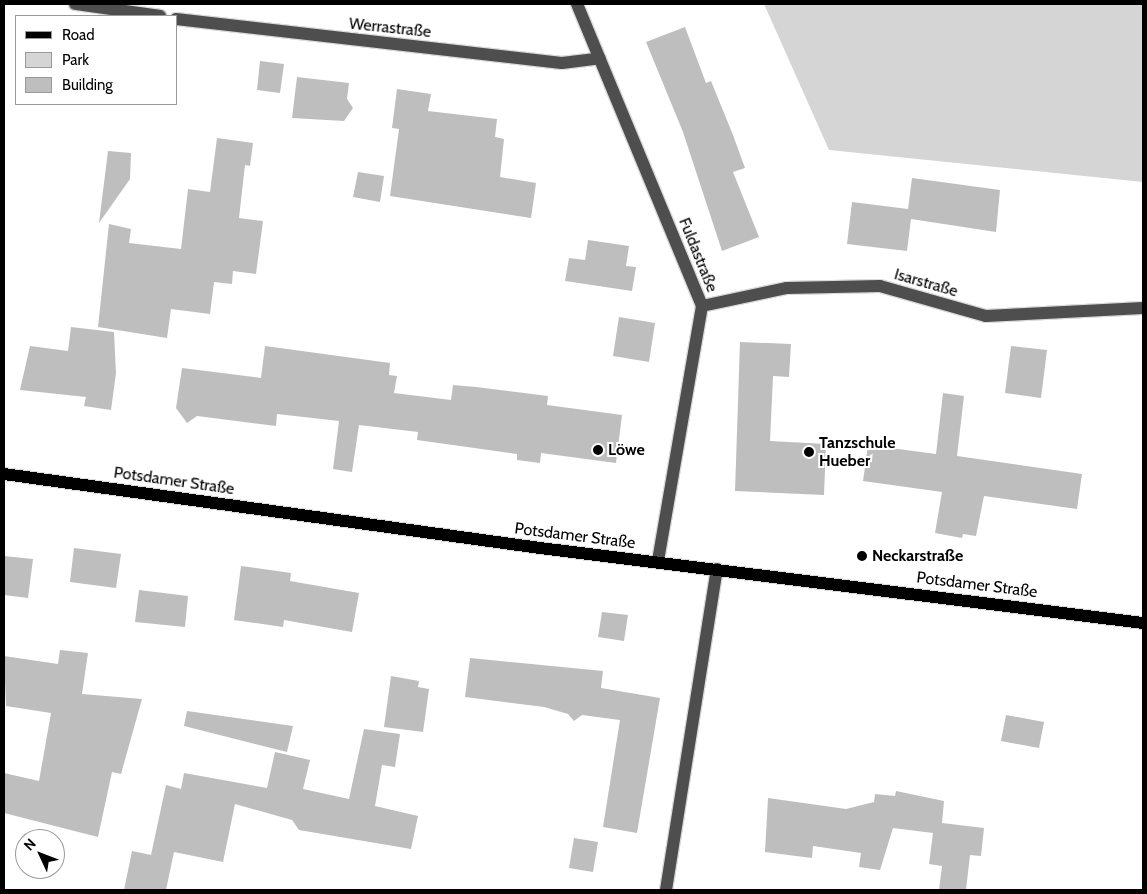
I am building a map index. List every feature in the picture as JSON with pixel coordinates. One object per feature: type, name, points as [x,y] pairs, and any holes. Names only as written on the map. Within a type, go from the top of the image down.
[{"type":"main road","name":"Potsdamer Straße","points":[[4,474],[658,562],[1143,623]]},
{"type":"street","points":[[75,4],[153,15]]},
{"type":"street","name":"Fuldastraße","points":[[577,4],[702,306],[658,562]]},
{"type":"street","name":"Werrastraße","points":[[178,19],[562,63],[600,58]]},
{"type":"street","name":"Isarstraße","points":[[702,306],[787,288],[880,286],[986,316],[1143,308]]},
{"type":"street","points":[[666,890],[717,569]]},
{"type":"green space","points":[[764,4],[1143,4],[1143,182],[829,150]]},
{"type":"building","points":[[685,27],[706,83],[711,81],[745,168],[733,172],[759,237],[722,251],[683,132],[646,42]]},
{"type":"building","points":[[260,61],[284,64],[280,93],[257,90]]},
{"type":"building","points":[[297,77],[349,83],[347,99],[353,108],[344,121],[292,118]]},
{"type":"building","points":[[397,89],[431,94],[428,111],[497,119],[495,137],[504,139],[500,177],[536,183],[531,218],[390,196],[399,129],[392,128]]},
{"type":"building","points":[[217,138],[253,143],[250,166],[245,165],[239,218],[263,221],[256,274],[233,271],[232,284],[214,282],[210,314],[171,309],[167,338],[98,327],[109,224],[131,229],[129,243],[181,249],[188,189],[210,192]]},
{"type":"building","points":[[108,151],[131,153],[130,179],[99,223]]},
{"type":"building","points":[[358,172],[384,176],[380,202],[353,197]]},
{"type":"building","points":[[912,178],[1000,190],[996,232],[911,219],[907,251],[847,244],[852,202],[908,209]]},
{"type":"building","points":[[588,240],[629,246],[626,266],[636,267],[632,291],[565,281],[569,258],[585,260]]},
{"type":"building","points":[[619,317],[655,323],[649,362],[613,356]]},
{"type":"building","points":[[71,327],[114,332],[116,373],[111,410],[84,406],[86,397],[20,390],[30,346],[68,351]]},
{"type":"building","points":[[740,342],[791,344],[789,377],[773,376],[770,441],[826,444],[824,495],[735,491]]},
{"type":"building","points":[[265,346],[390,363],[389,375],[397,376],[394,393],[451,400],[453,385],[476,387],[548,396],[547,405],[622,415],[616,463],[541,453],[540,463],[517,460],[517,454],[417,440],[418,432],[359,425],[352,472],[333,469],[339,421],[277,414],[276,426],[197,416],[187,423],[176,408],[182,368],[261,378]]},
{"type":"building","points":[[1011,346],[1047,350],[1041,398],[1005,393]]},
{"type":"building","points":[[943,393],[964,396],[957,456],[1082,474],[1077,509],[984,496],[976,536],[963,534],[962,538],[935,533],[942,492],[863,481],[868,445],[936,454]]},
{"type":"building","points":[[74,548],[121,554],[116,588],[70,582]]},
{"type":"building","points":[[4,556],[33,559],[28,598],[4,595]]},
{"type":"building","points":[[241,566],[291,573],[290,581],[359,593],[352,632],[284,620],[283,627],[234,620]]},
{"type":"building","points":[[139,590],[188,596],[185,627],[135,622]]},
{"type":"building","points":[[602,612],[628,615],[624,641],[598,637]]},
{"type":"building","points":[[60,650],[88,653],[82,694],[142,699],[121,774],[112,772],[98,837],[4,813],[4,773],[39,781],[51,713],[6,706],[4,656],[58,664]]},
{"type":"building","points":[[470,658],[603,671],[601,688],[660,698],[637,833],[603,827],[620,720],[582,715],[574,721],[568,714],[544,707],[465,697]]},
{"type":"building","points":[[391,676],[419,681],[418,687],[429,689],[423,732],[384,727]]},
{"type":"building","points":[[187,711],[293,726],[287,752],[184,726]]},
{"type":"building","points":[[1006,715],[1044,722],[1039,748],[1001,741]]},
{"type":"building","points":[[364,729],[400,734],[395,767],[382,765],[375,806],[418,816],[411,849],[299,830],[292,820],[235,804],[223,862],[174,852],[166,890],[124,890],[132,851],[151,855],[166,785],[181,789],[184,773],[267,788],[275,752],[310,760],[303,789],[349,799]]},
{"type":"building","points":[[896,791],[944,801],[942,823],[984,828],[981,856],[970,855],[966,890],[939,890],[942,866],[929,864],[933,833],[893,828],[880,870],[859,867],[861,853],[813,846],[812,858],[765,852],[768,798],[846,809],[874,802],[875,794],[895,796]]},
{"type":"building","points":[[574,838],[598,842],[593,872],[569,868]]},
{"type":"place","name":"Löwe","points":[[598,450]]},
{"type":"place","name":"Tanzschule Hueber","points":[[809,452]]},
{"type":"place","name":"Neckarstraße","points":[[862,556]]}]
